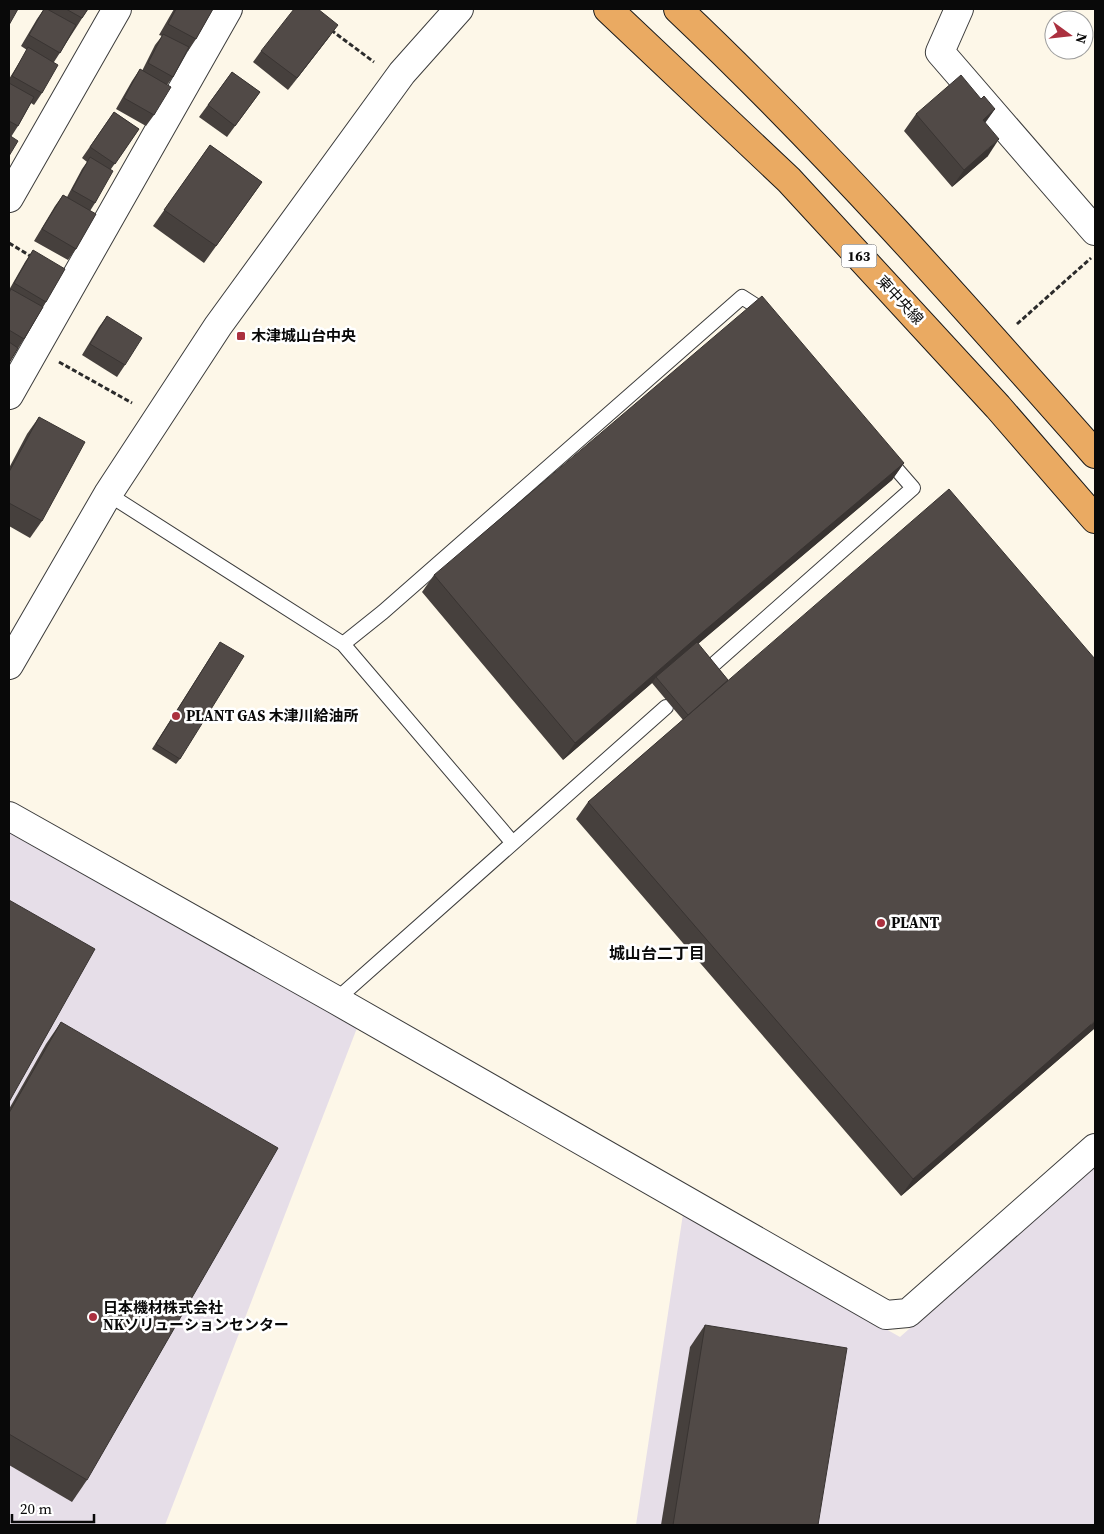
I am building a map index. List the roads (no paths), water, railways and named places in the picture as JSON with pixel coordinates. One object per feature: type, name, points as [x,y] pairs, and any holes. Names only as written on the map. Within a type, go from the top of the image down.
[{"type":"highway","name":"東中央線","points":[[608,9],[789,180],[953,358],[1095,519]]},
{"type":"highway","points":[[678,9],[721,49],[837,167],[1095,454]]},
{"type":"street","points":[[9,198],[117,9]]},
{"type":"street","points":[[9,394],[228,9]]},
{"type":"street","points":[[9,665],[108,494],[230,310],[402,73],[459,9]]},
{"type":"street","points":[[959,9],[940,52],[1095,231]]},
{"type":"street","points":[[9,816],[886,1314],[908,1313],[1095,1148]]},
{"type":"lane","points":[[343,644],[396,601],[742,297],[756,306],[775,328]]},
{"type":"lane","points":[[713,665],[913,488],[876,444]]},
{"type":"lane","points":[[108,494],[343,644],[512,842]]},
{"type":"lane","points":[[336,1000],[666,707]]},
{"type":"place","name":"木津城山台中央","points":[[241,336]]},
{"type":"place","name":"PLANT GAS 木津川給油所","points":[[176,716]]},
{"type":"place","name":"PLANT","points":[[881,923]]},
{"type":"place","name":"日本機材株式会社 NKソリューションセンター","points":[[93,1317]]},
{"type":"district","name":"城山台二丁目","points":[[657,953]]}]
